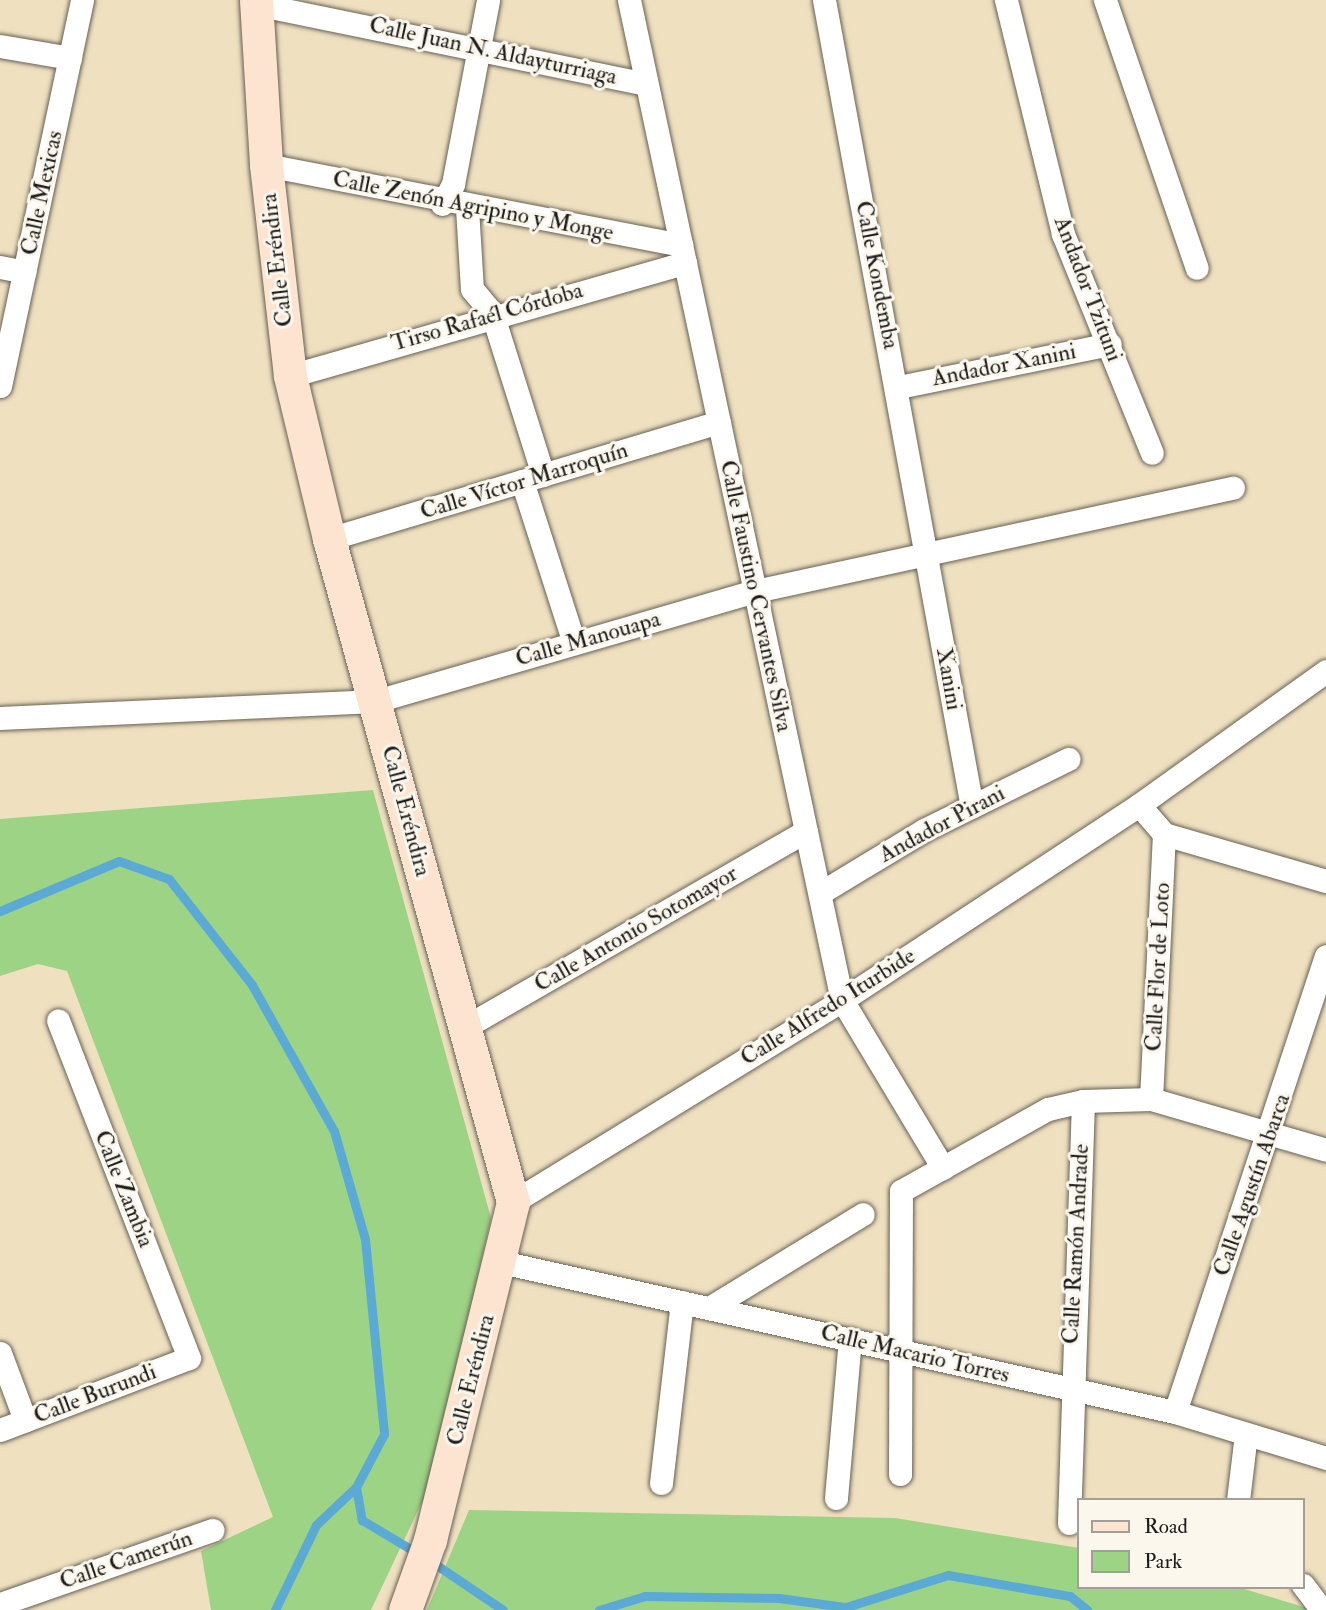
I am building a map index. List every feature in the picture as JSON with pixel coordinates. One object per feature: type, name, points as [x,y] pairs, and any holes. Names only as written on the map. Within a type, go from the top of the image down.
[{"type":"street","name":"Calle Mexicas","points":[[0,386],[82,0]]},
{"type":"street","points":[[442,204],[453,184],[488,0]]},
{"type":"street","name":"Calle Faustino Cervantes Silva","points":[[629,0],[842,1000],[943,1168]]},
{"type":"street","name":"Calle Kondemba","points":[[824,0],[899,387],[926,550]]},
{"type":"street","name":"Andador Tzituni","points":[[1006,0],[1063,234],[1110,344],[1152,453]]},
{"type":"street","points":[[1105,0],[1197,268]]},
{"type":"street","name":"Calle Juan N. Aldayturriaga","points":[[256,2],[478,44],[646,84]]},
{"type":"street","name":"Calle Eréndira","points":[[256,2],[266,165],[290,376],[329,539],[513,1202],[501,1262],[430,1540],[405,1610]]},
{"type":"street","points":[[0,46],[70,58]]},
{"type":"street","name":"Calle Zenón Agripino y Monge","points":[[266,165],[683,254]]},
{"type":"street","points":[[467,208],[472,289],[492,313],[574,643]]},
{"type":"street","name":"Tirso Rafaél Córdoba","points":[[290,376],[683,254]]},
{"type":"street","points":[[0,267],[25,272]]},
{"type":"street","name":"Andador Xanini","points":[[899,387],[1110,344]]},
{"type":"street","name":"Calle Víctor Marroquín","points":[[329,539],[719,422]]},
{"type":"street","name":"Calle Manouapa","points":[[0,718],[376,701],[755,591],[926,550],[1233,488]]},
{"type":"street","name":"Xanini","points":[[926,550],[972,807]]},
{"type":"street","name":"Calle Alfredo Iturbide","points":[[513,1202],[842,1000],[1139,805],[1326,671]]},
{"type":"street","name":"Andador Pirani","points":[[820,893],[924,830],[1068,760]]},
{"type":"street","points":[[1139,805],[1164,834],[1326,881]]},
{"type":"street","name":"Calle Antonio Sotomayor","points":[[465,1027],[806,831]]},
{"type":"street","name":"Calle Flor de Loto","points":[[1151,1099],[1164,834]]},
{"type":"street","name":"Calle Agustín Abarca","points":[[1175,1412],[1271,1132],[1326,956]]},
{"type":"street","name":"Calle Zambia","points":[[58,1021],[189,1358]]},
{"type":"street","points":[[900,1474],[901,1191],[1048,1108],[1083,1101],[1151,1099],[1326,1150]]},
{"type":"street","name":"Calle Ramón Andrade","points":[[1069,1523],[1069,1388],[1083,1101]]},
{"type":"street","points":[[709,1308],[863,1214]]},
{"type":"street","name":"Calle Macario Torres","points":[[501,1262],[1175,1412],[1326,1458]]},
{"type":"street","points":[[661,1483],[682,1302]]},
{"type":"street","points":[[836,1498],[850,1339]]},
{"type":"street","points":[[0,1353],[25,1420]]},
{"type":"street","name":"Calle Burundi","points":[[0,1430],[189,1358]]},
{"type":"street","points":[[1238,1498],[1247,1434]]},
{"type":"street","name":"Calle Camerún","points":[[0,1604],[212,1530]]},
{"type":"street","points":[[1305,1588],[1322,1610]]},
{"type":"green space","points":[[373,790],[491,1218],[432,1481],[371,1610],[211,1610],[201,1551],[273,1517],[67,971],[38,964],[0,976],[0,819]]},
{"type":"green space","points":[[469,1510],[895,1518],[1078,1548],[1078,1589],[1245,1589],[1313,1610],[427,1610]]},
{"type":"waterway","points":[[0,911],[119,861],[169,879],[252,985],[334,1131],[365,1239],[384,1434],[356,1487],[316,1525],[275,1610]]},
{"type":"waterway","points":[[356,1487],[362,1520],[417,1553]]},
{"type":"waterway","points":[[429,1560],[503,1610]]},
{"type":"waterway","points":[[599,1610],[645,1596],[779,1598],[846,1607],[948,1575],[1070,1596],[1087,1610]]}]
